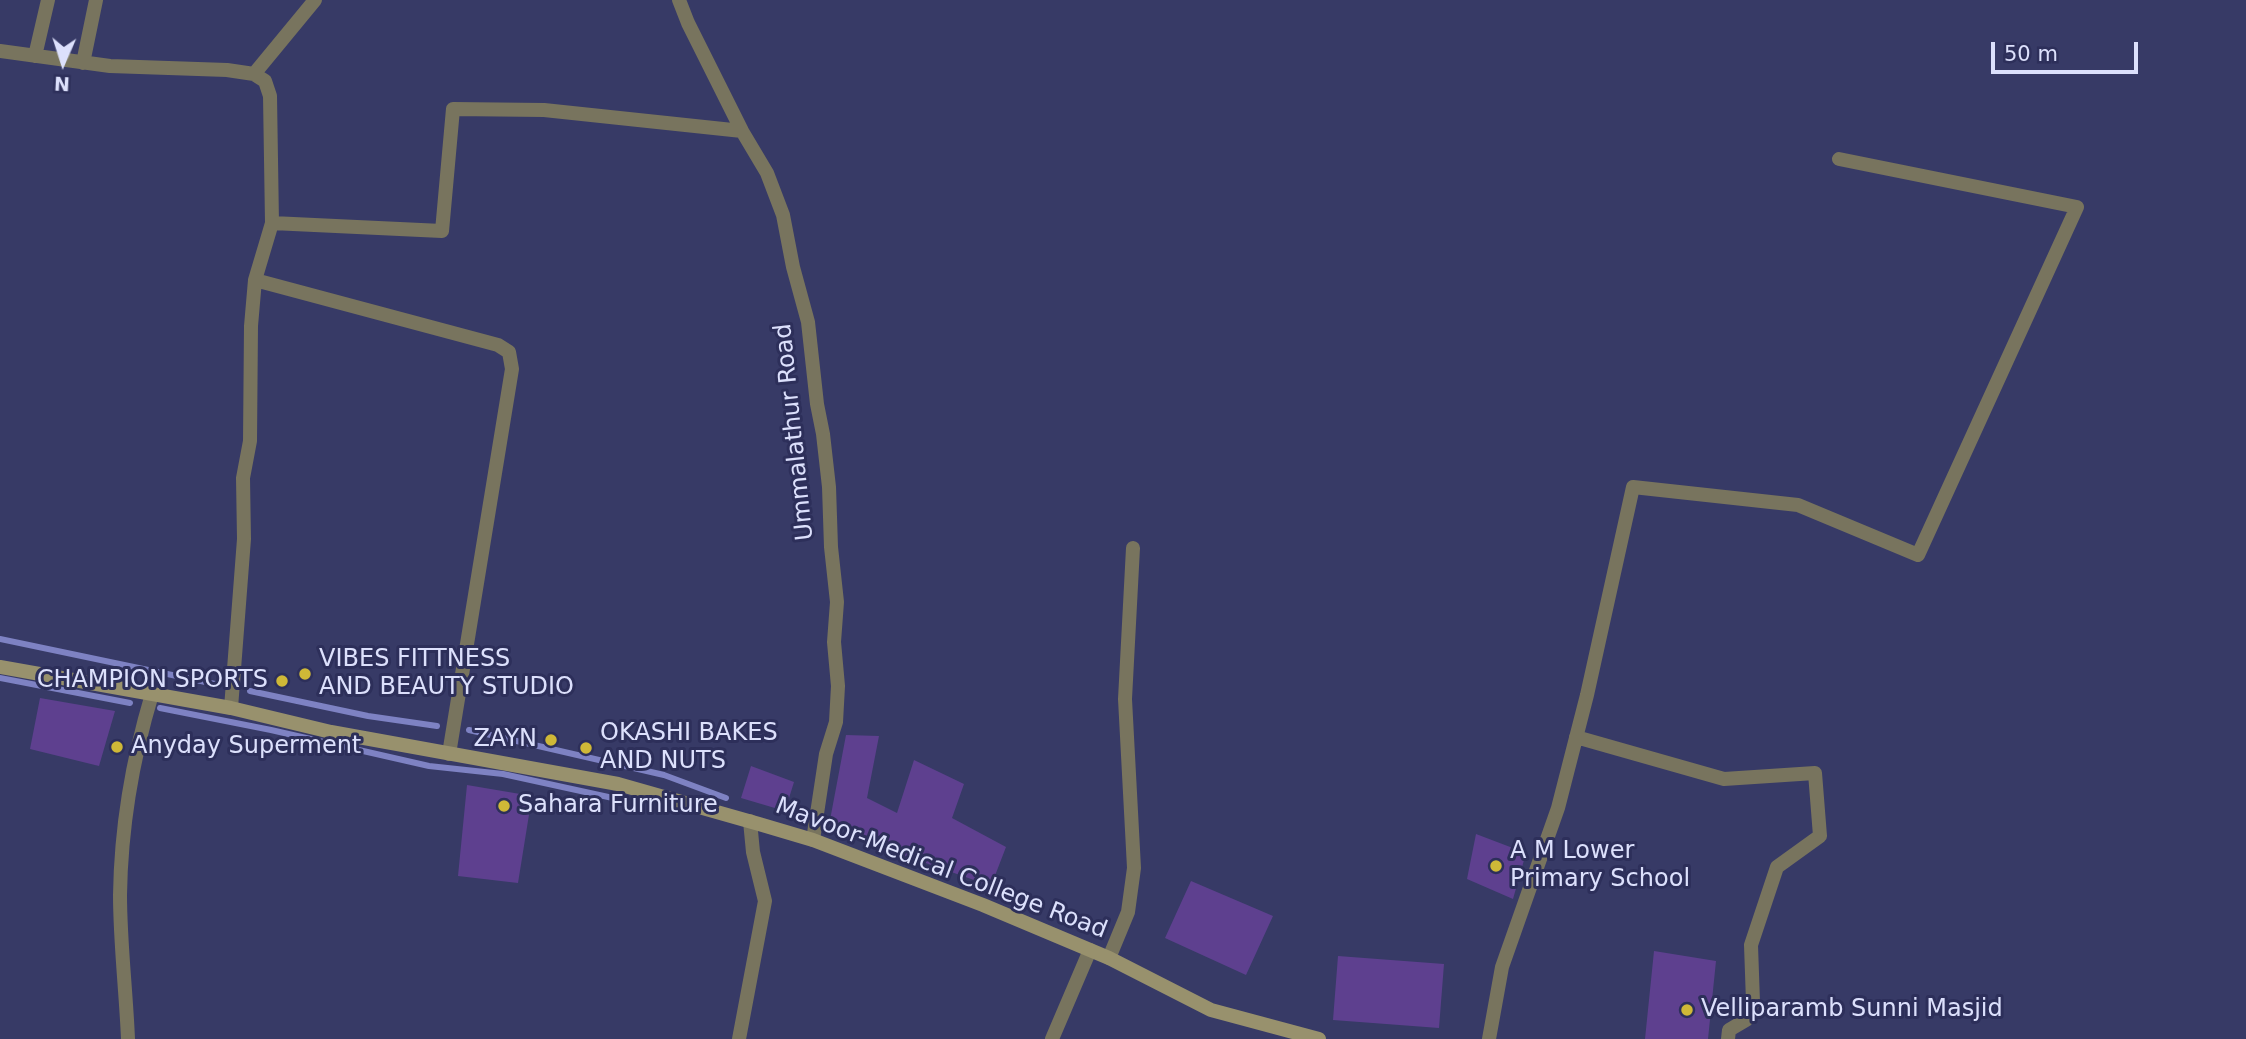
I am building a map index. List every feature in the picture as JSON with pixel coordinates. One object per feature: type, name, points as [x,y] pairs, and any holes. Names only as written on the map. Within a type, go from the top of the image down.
[{"type":"main road","name":"Mavoor-Medical College Road","points":[[0,667],[231,708],[331,732],[618,784],[750,821],[813,840],[983,905],[1109,958],[1212,1010],[1320,1039]]},
{"type":"street","points":[[36,56],[48,0]]},
{"type":"street","points":[[83,62],[96,0]]},
{"type":"street","points":[[254,74],[315,0]]},
{"type":"street","name":"Ummalathur Road","points":[[679,0],[742,131],[767,173],[783,215],[793,267],[808,321],[829,487],[831,547],[837,602],[834,642],[838,685],[836,722],[826,754],[813,840]]},
{"type":"street","points":[[0,51],[147,68],[228,70],[254,74],[265,81],[270,96],[272,223],[256,279],[251,326],[250,442],[243,478],[244,539],[231,708]]},
{"type":"street","points":[[272,223],[442,231],[453,109],[544,110],[742,131]]},
{"type":"street","points":[[1489,1039],[1502,968],[1558,807],[1633,487],[1798,505],[1918,555],[2077,206],[1839,159]]},
{"type":"street","points":[[256,279],[498,345],[509,352],[512,369],[449,754]]},
{"type":"street","points":[[1109,958],[1128,912],[1133,867],[1125,699],[1133,548]]},
{"type":"street","points":[[128,1039],[120,896],[124,823],[136,750],[152,694]]},
{"type":"street","points":[[1576,737],[1724,779],[1815,773],[1820,836],[1777,867],[1751,945],[1753,1002],[1746,1020],[1729,1030],[1728,1039]]},
{"type":"street","points":[[739,1039],[765,901],[753,852],[750,821]]},
{"type":"street","points":[[1052,1039],[1090,950]]},
{"type":"building","points":[[40,698],[115,711],[99,766],[30,749]]},
{"type":"building","points":[[846,735],[879,736],[867,798],[897,813],[914,760],[964,784],[952,818],[1006,847],[991,886],[886,849],[887,846],[830,820]]},
{"type":"building","points":[[751,766],[794,782],[785,811],[741,798]]},
{"type":"building","points":[[467,785],[532,796],[518,883],[458,876]]},
{"type":"building","name":"A M Lower Primary School","points":[[1476,834],[1526,853],[1513,899],[1467,879]]},
{"type":"building","points":[[1191,881],[1273,916],[1246,975],[1165,938]]},
{"type":"building","points":[[1654,951],[1716,961],[1708,1039],[1645,1039]]},
{"type":"building","points":[[1338,956],[1444,964],[1439,1028],[1333,1020]]},
{"type":"waterway","points":[[0,639],[215,684]]},
{"type":"waterway","points":[[0,678],[130,703]]},
{"type":"waterway","points":[[250,691],[368,716],[437,726]]},
{"type":"waterway","points":[[160,708],[429,766],[503,774],[622,800]]},
{"type":"waterway","points":[[469,730],[664,775],[726,798]]},
{"type":"place","name":"VIBES FITTNESS AND BEAUTY STUDIO","points":[[305,674]]},
{"type":"place","name":"CHAMPION SPORTS","points":[[282,681]]},
{"type":"place","name":"ZAYN","points":[[551,740]]},
{"type":"place","name":"Anyday Superment","points":[[117,747]]},
{"type":"place","name":"OKASHI BAKES AND NUTS","points":[[586,748]]},
{"type":"place","name":"Sahara Furniture","points":[[504,806]]},
{"type":"place","name":"A M Lower Primary School","points":[[1496,866]]},
{"type":"place","name":"Velliparamb Sunni Masjid","points":[[1687,1010]]}]
